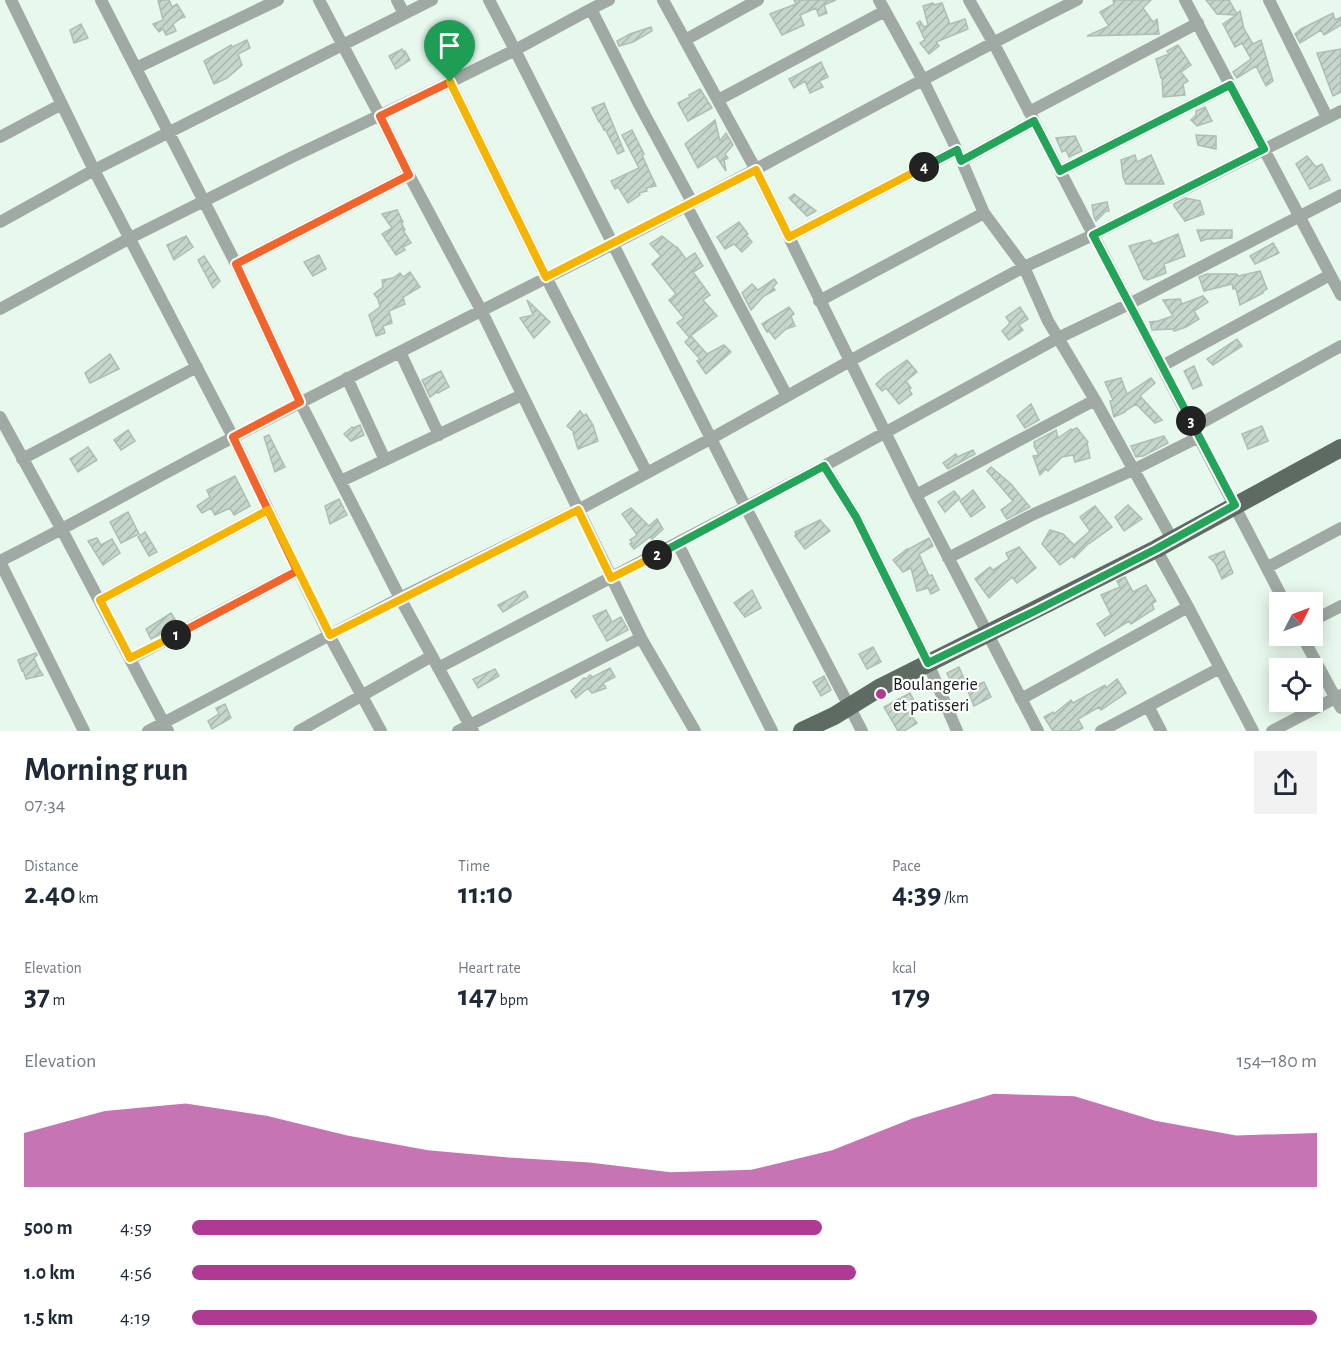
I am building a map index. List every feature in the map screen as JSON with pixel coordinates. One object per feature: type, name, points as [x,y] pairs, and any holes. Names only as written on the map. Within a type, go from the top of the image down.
[{"type":"main road","points":[[802,731],[834,716],[881,687],[1156,549],[1172,538],[1341,448]]},
{"type":"street","points":[[11,0],[94,170],[233,437],[297,571],[381,731]]},
{"type":"street","points":[[136,68],[278,0]]},
{"type":"street","points":[[320,0],[481,310],[641,638],[695,731]]},
{"type":"street","points":[[397,0],[404,14]]},
{"type":"street","points":[[0,222],[94,170],[432,0]]},
{"type":"street","points":[[489,0],[746,508],[862,731]]},
{"type":"street","points":[[0,309],[130,238],[515,50],[609,0]]},
{"type":"street","points":[[663,0],[756,170],[916,495],[1038,731]]},
{"type":"street","points":[[685,40],[757,0]]},
{"type":"street","points":[[969,0],[1280,592]]},
{"type":"street","points":[[84,731],[0,562],[156,477],[756,170],[993,42],[1077,0]]},
{"type":"street","points":[[1185,0],[1341,295]]},
{"type":"street","points":[[1269,0],[1327,117]]},
{"type":"street","points":[[104,1],[236,264],[300,402],[400,598],[471,728]]},
{"type":"street","points":[[718,100],[882,6],[923,80],[984,213],[1023,267],[1058,338],[1172,538]]},
{"type":"street","points":[[591,9],[787,396]]},
{"type":"street","points":[[789,237],[1032,117],[1198,23]]},
{"type":"street","points":[[450,82],[546,277],[647,473]]},
{"type":"street","points":[[1060,171],[1230,85]]},
{"type":"street","points":[[0,136],[62,104]]},
{"type":"street","points":[[148,731],[166,726],[400,598],[578,510],[1023,267],[1093,235],[1341,111]]},
{"type":"street","points":[[236,264],[409,175]]},
{"type":"street","points":[[438,668],[746,508],[1058,338],[1341,195]]},
{"type":"street","points":[[819,301],[984,213]]},
{"type":"street","points":[[1162,366],[1330,275]]},
{"type":"street","points":[[948,558],[1034,514],[1133,470],[1341,346]]},
{"type":"street","points":[[400,352],[439,435]]},
{"type":"street","points":[[22,459],[197,368]]},
{"type":"street","points":[[347,378],[385,460]]},
{"type":"street","points":[[341,481],[522,395]]},
{"type":"street","points":[[916,495],[1095,400]]},
{"type":"street","points":[[0,417],[166,726]]},
{"type":"street","points":[[824,466],[856,517],[928,663],[957,731]]},
{"type":"street","points":[[100,600],[268,510]]},
{"type":"street","points":[[1268,567],[1341,528]]},
{"type":"street","points":[[678,544],[772,731]]},
{"type":"street","points":[[1156,549],[1252,731]]},
{"type":"street","points":[[130,658],[297,571]]},
{"type":"street","points":[[1323,615],[1341,606]]},
{"type":"street","points":[[1021,699],[1188,607]]},
{"type":"street","points":[[458,731],[471,728],[641,638]]},
{"type":"street","points":[[1272,731],[1339,700],[1308,646]]},
{"type":"street","points":[[299,731],[432,656]]},
{"type":"street","points":[[1101,731],[1220,668]]},
{"type":"street","points":[[1148,706],[1161,731]]},
{"type":"building","points":[[158,0],[169,0],[172,7],[177,4],[185,17],[173,24],[176,31],[166,35],[163,29],[159,32],[153,24],[163,20]]},
{"type":"building","points":[[794,0],[836,0],[824,5],[827,13],[819,16],[816,8],[800,15],[804,25],[782,35],[770,14],[796,4]]},
{"type":"building","points":[[1113,0],[1151,0],[1143,8],[1153,22],[1157,19],[1159,34],[1087,36],[1109,26],[1100,12],[1114,4]]},
{"type":"building","points":[[1206,0],[1229,0],[1237,14],[1240,11],[1244,29],[1253,44],[1261,40],[1273,81],[1266,86],[1256,66],[1237,78],[1233,72],[1251,59],[1242,43],[1235,47],[1223,24],[1236,15],[1217,14]]},
{"type":"building","points":[[933,3],[934,5],[942,3],[950,24],[965,19],[968,29],[936,42],[939,46],[929,54],[920,43],[925,40],[917,23],[920,21],[924,27],[928,25],[923,6]]},
{"type":"building","points":[[1333,13],[1335,20],[1341,17],[1341,25],[1324,35],[1321,30],[1300,43],[1295,34]]},
{"type":"building","points":[[81,24],[88,38],[74,43],[70,30]]},
{"type":"building","points":[[651,27],[652,31],[633,42],[619,46],[617,41]]},
{"type":"building","points":[[247,40],[250,48],[238,54],[242,65],[227,78],[214,84],[204,61],[231,45],[232,47]]},
{"type":"building","points":[[1178,45],[1191,65],[1181,72],[1188,81],[1183,84],[1185,95],[1163,97],[1162,78],[1156,59],[1169,54],[1167,51]]},
{"type":"building","points":[[402,49],[410,60],[396,69],[389,56]]},
{"type":"building","points":[[1341,49],[1341,92],[1333,96],[1317,53]]},
{"type":"building","points":[[821,62],[828,77],[819,81],[823,87],[810,93],[805,81],[794,88],[789,79]]},
{"type":"building","points":[[700,89],[712,108],[688,121],[678,103]]},
{"type":"building","points":[[604,103],[624,151],[618,154],[592,108]]},
{"type":"building","points":[[1205,107],[1212,121],[1197,126],[1191,120],[1196,115],[1196,111]]},
{"type":"building","points":[[715,120],[720,141],[726,133],[733,145],[725,154],[728,158],[724,160],[726,171],[716,156],[698,168],[685,144]]},
{"type":"building","points":[[632,130],[656,186],[646,188],[647,191],[639,193],[640,195],[628,203],[618,187],[615,189],[611,181],[639,168],[622,135]]},
{"type":"building","points":[[1196,135],[1216,136],[1216,149],[1198,145]]},
{"type":"building","points":[[1075,136],[1082,151],[1069,157],[1066,150],[1062,152],[1056,138]]},
{"type":"building","points":[[1135,155],[1137,162],[1151,155],[1164,184],[1126,184],[1121,160]]},
{"type":"building","points":[[1307,156],[1316,167],[1322,164],[1330,180],[1310,189],[1296,164]]},
{"type":"building","points":[[794,194],[816,211],[807,216],[789,198]]},
{"type":"building","points":[[1185,198],[1200,201],[1204,214],[1185,221],[1174,204]]},
{"type":"building","points":[[1107,202],[1109,211],[1106,211],[1096,221],[1092,205]]},
{"type":"building","points":[[397,210],[403,222],[401,222],[405,230],[403,230],[411,243],[403,247],[405,250],[396,255],[382,234],[392,228],[382,214]]},
{"type":"building","points":[[739,222],[752,242],[742,252],[734,244],[725,249],[717,237]]},
{"type":"building","points":[[1197,230],[1232,230],[1232,238],[1201,241]]},
{"type":"building","points":[[1178,234],[1185,256],[1164,264],[1166,273],[1144,279],[1129,246],[1150,240],[1154,244]]},
{"type":"building","points":[[186,236],[193,247],[174,260],[167,245]]},
{"type":"building","points":[[662,236],[677,247],[686,259],[695,253],[703,266],[693,272],[710,295],[703,300],[717,316],[689,337],[677,323],[684,318],[669,300],[676,294],[652,264],[661,256],[650,244]]},
{"type":"building","points":[[1273,243],[1279,253],[1255,264],[1250,256]]},
{"type":"building","points":[[319,255],[326,269],[313,276],[304,262]]},
{"type":"building","points":[[204,256],[220,281],[213,288],[198,260]]},
{"type":"building","points":[[1260,271],[1267,289],[1240,305],[1236,289],[1233,289],[1232,284],[1204,291],[1199,277],[1207,274],[1237,274],[1238,276]]},
{"type":"building","points":[[410,272],[420,287],[403,297],[405,304],[389,311],[392,323],[383,326],[385,333],[376,336],[369,315],[380,307],[374,294],[383,287],[382,280],[393,278],[400,273],[403,277]]},
{"type":"building","points":[[774,279],[777,283],[773,287],[775,290],[764,296],[751,310],[742,293],[752,284],[758,290]]},
{"type":"building","points":[[1203,296],[1208,302],[1194,311],[1199,319],[1174,331],[1173,329],[1152,330],[1150,322],[1173,316],[1163,300],[1180,299],[1182,304]]},
{"type":"building","points":[[527,300],[550,322],[534,338],[520,318],[533,315]]},
{"type":"building","points":[[789,307],[794,314],[791,316],[795,326],[786,329],[775,339],[762,324]]},
{"type":"building","points":[[1020,307],[1028,319],[1019,325],[1023,330],[1009,340],[1002,331],[1010,323],[1006,317]]},
{"type":"building","points":[[691,336],[707,354],[724,345],[731,352],[706,374],[697,361],[700,359],[685,342]]},
{"type":"building","points":[[1237,339],[1242,346],[1213,365],[1207,359]]},
{"type":"building","points":[[110,354],[119,369],[90,383],[85,373]]},
{"type":"building","points":[[907,360],[917,372],[906,381],[912,394],[899,404],[886,388],[882,391],[876,384]]},
{"type":"building","points":[[1194,366],[1202,385],[1193,389],[1184,371]]},
{"type":"building","points":[[441,371],[449,387],[430,397],[422,380]]},
{"type":"building","points":[[1121,378],[1127,394],[1151,378],[1155,383],[1140,396],[1162,420],[1155,423],[1136,404],[1114,417],[1110,401],[1113,400],[1105,382]]},
{"type":"building","points":[[1031,404],[1039,420],[1025,428],[1017,416]]},
{"type":"building","points":[[580,411],[584,416],[586,414],[593,425],[598,441],[578,449],[574,432],[567,426]]},
{"type":"building","points":[[360,425],[364,435],[351,441],[344,434],[352,427]]},
{"type":"building","points":[[1262,426],[1268,441],[1248,449],[1242,434]]},
{"type":"building","points":[[1077,428],[1088,442],[1090,458],[1075,462],[1073,455],[1062,457],[1048,471],[1046,469],[1040,475],[1033,456],[1039,455],[1034,442],[1056,430],[1058,438],[1071,429]]},
{"type":"building","points":[[128,430],[135,441],[121,450],[114,440]]},
{"type":"building","points":[[269,435],[285,467],[275,472],[264,437]]},
{"type":"building","points":[[1164,436],[1168,443],[1143,456],[1136,457],[1131,446]]},
{"type":"building","points":[[88,447],[97,460],[78,472],[70,459]]},
{"type":"building","points":[[973,450],[975,454],[948,469],[943,463],[956,454],[957,457]]},
{"type":"building","points":[[991,467],[1011,484],[1030,507],[1007,519],[1001,510],[1013,501],[987,471]]},
{"type":"building","points":[[235,476],[250,506],[234,515],[230,508],[215,515],[211,508],[202,513],[197,506],[210,497],[207,490]]},
{"type":"building","points":[[973,490],[985,507],[971,517],[960,501]]},
{"type":"building","points":[[954,491],[960,498],[945,512],[938,502]]},
{"type":"building","points":[[339,499],[347,515],[330,524],[325,506]]},
{"type":"building","points":[[1128,505],[1142,519],[1124,531],[1115,517]]},
{"type":"building","points":[[1095,506],[1112,527],[1087,545],[1074,558],[1072,556],[1060,565],[1042,544],[1050,530],[1063,534],[1074,545],[1090,531],[1080,517]]},
{"type":"building","points":[[631,508],[649,526],[657,519],[663,529],[652,539],[650,537],[634,549],[630,540],[637,535],[622,514]]},
{"type":"building","points":[[128,512],[139,534],[121,543],[110,522]]},
{"type":"building","points":[[820,520],[830,531],[805,549],[795,536],[795,532]]},
{"type":"building","points":[[145,532],[157,552],[149,556],[138,537]]},
{"type":"building","points":[[97,538],[101,545],[112,539],[120,553],[103,565],[88,541]]},
{"type":"building","points":[[929,538],[933,546],[919,554],[929,576],[932,575],[939,590],[931,594],[928,588],[917,591],[911,568],[903,572],[893,560],[907,549]]},
{"type":"building","points":[[1019,547],[1036,568],[1017,583],[1012,577],[989,598],[975,579],[990,567],[993,570],[1009,559],[1006,553]]},
{"type":"building","points":[[1224,551],[1233,573],[1222,579],[1215,563],[1209,557]]},
{"type":"building","points":[[1125,577],[1133,592],[1146,585],[1156,601],[1152,604],[1154,609],[1131,624],[1129,621],[1105,636],[1097,624],[1111,615],[1101,595],[1120,587],[1117,581]]},
{"type":"building","points":[[752,590],[761,608],[745,617],[734,603]]},
{"type":"building","points":[[525,591],[528,597],[503,612],[498,605]]},
{"type":"building","points":[[606,610],[612,622],[621,617],[628,630],[607,641],[593,616]]},
{"type":"building","points":[[171,613],[176,621],[168,625],[170,629],[151,639],[146,629]]},
{"type":"building","points":[[873,647],[881,662],[867,669],[859,654]]},
{"type":"building","points":[[36,653],[34,658],[43,675],[26,679],[18,660]]},
{"type":"building","points":[[959,667],[966,683],[954,688],[947,673]]},
{"type":"building","points":[[610,668],[615,677],[603,683],[606,688],[592,693],[588,688],[576,698],[571,691],[584,678],[590,675],[593,677]]},
{"type":"building","points":[[495,669],[499,676],[478,688],[473,679]]},
{"type":"building","points":[[824,676],[831,690],[821,696],[813,682]]},
{"type":"building","points":[[1117,679],[1126,693],[1101,710],[1099,707],[1078,719],[1083,728],[1077,731],[1053,731],[1044,717],[1053,712],[1054,714],[1071,700],[1073,703],[1105,685],[1106,688]]},
{"type":"building","points":[[984,682],[991,697],[974,706],[967,689]]},
{"type":"building","points":[[910,693],[914,701],[896,711],[907,710],[917,723],[904,731],[898,731],[884,707]]},
{"type":"building","points":[[225,704],[231,718],[212,729],[208,721],[219,714],[216,708]]},
{"type":"place","name":"Boulangerie et patisseri","points":[[881,694]]},
{"type":"route","points":[[450,82],[380,116],[409,175],[236,264],[300,402],[233,437],[268,510],[297,571],[130,658],[100,600],[268,510],[330,635],[578,510],[611,578],[824,466],[856,517],[928,663],[1156,549],[1172,538],[1235,505],[1093,235],[1264,149],[1230,85],[1060,171],[1034,121],[961,161],[957,150],[789,237],[756,170],[546,277],[450,82]]}]
